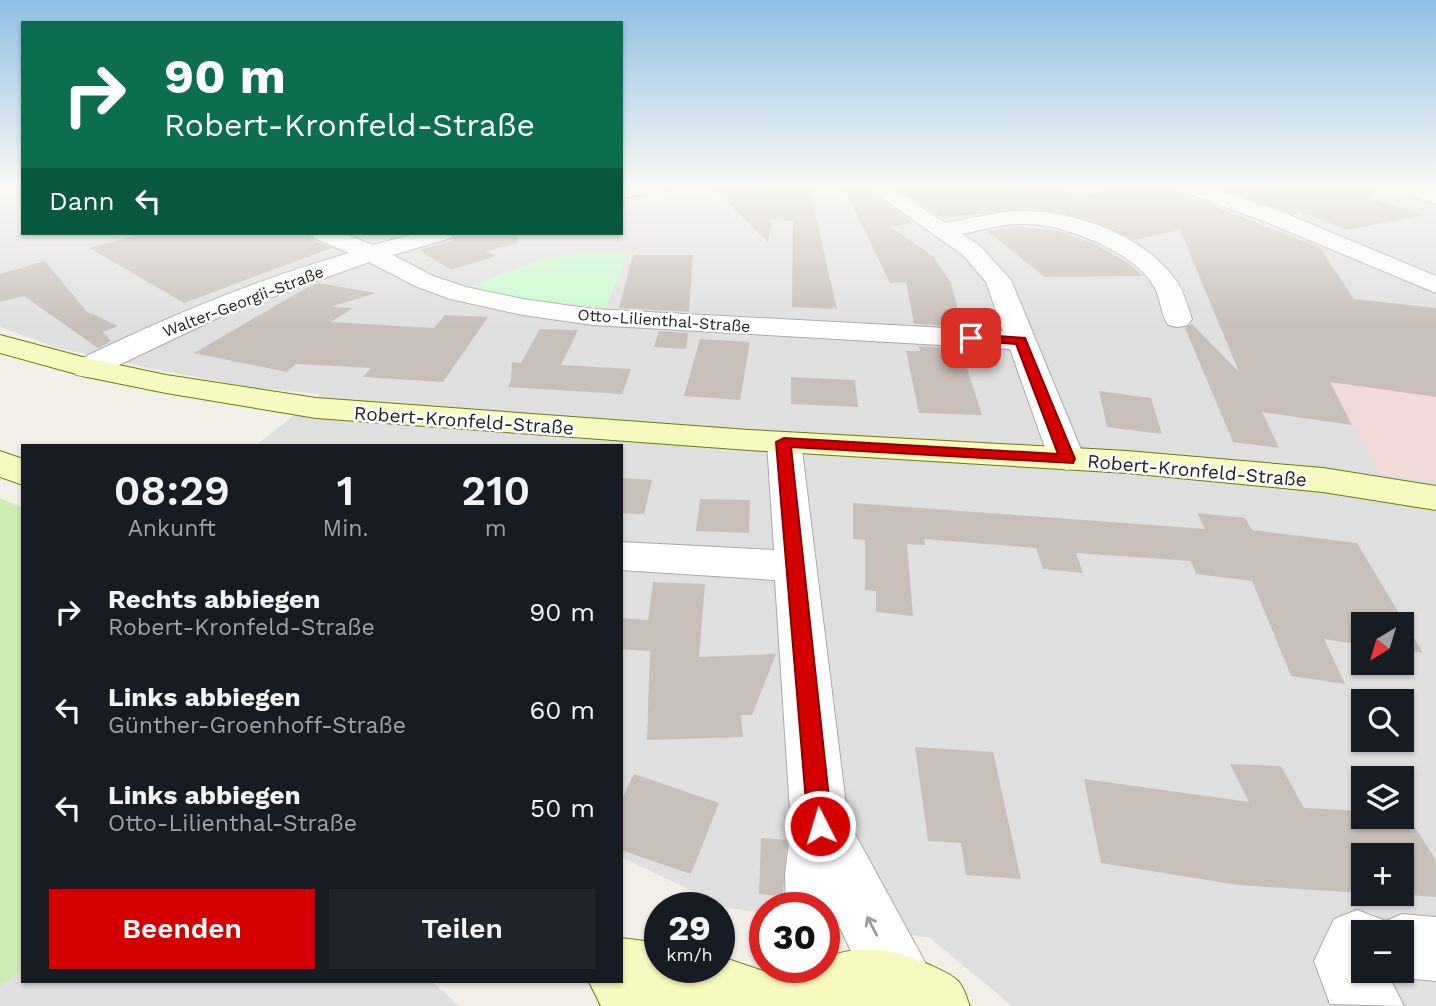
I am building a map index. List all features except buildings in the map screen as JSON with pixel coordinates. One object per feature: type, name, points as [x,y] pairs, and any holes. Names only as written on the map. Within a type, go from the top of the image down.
[{"type":"street","points":[[947,233],[971,250],[998,280],[1067,459]]},
{"type":"street","points":[[1093,233],[1124,248],[1149,266],[1165,283],[1178,318]]},
{"type":"street","points":[[1312,233],[1436,285]]},
{"type":"street","name":"Otto-Lilienthal-Straße","points":[[327,235],[373,254],[424,281],[459,293],[523,307],[593,317],[1021,341]]},
{"type":"street","name":"Walter-Georgii-Straße","points":[[87,368],[124,348],[240,299],[436,235]]},
{"type":"street","name":"Robert-Kronfeld-Straße","points":[[0,344],[87,368],[166,384],[316,408],[784,442],[1127,462],[1323,480],[1436,498]]},
{"type":"street","points":[[784,442],[820,826],[815,874],[816,892]]},
{"type":"street","points":[[0,462],[21,473]]},
{"type":"street","points":[[623,556],[795,566]]},
{"type":"street","points":[[820,826],[919,996]]},
{"type":"street","points":[[1414,947],[1436,949]]},
{"type":"street","points":[[1351,952],[1346,961],[1351,975]]},
{"type":"street","points":[[623,971],[659,975],[724,989],[802,993],[851,981],[877,981],[919,996]]},
{"type":"street","points":[[623,981],[649,1006]]},
{"type":"street","points":[[1354,983],[1370,1006]]},
{"type":"shaded area","points":[[0,233],[1436,233],[1436,1006],[1012,1006],[930,938],[840,924],[840,892],[749,892],[749,911],[735,909],[735,892],[694,892],[623,858],[623,444],[258,444],[321,394],[256,388],[58,348],[0,327]]},
{"type":"shaded area","points":[[1297,321],[1436,337],[1436,481],[1379,473]]},
{"type":"shaded area","points":[[1414,957],[1436,960],[1436,1006],[1409,1006],[1398,983],[1414,983]]},
{"type":"shaded area","points":[[21,971],[21,983],[434,983],[459,1006],[0,1006],[0,987]]},
{"type":"green space","points":[[578,252],[628,252],[606,308],[511,297],[470,286],[542,259]]},
{"type":"green space","points":[[0,498],[21,507],[21,971],[0,987]]},
{"type":"route","points":[[820,826],[784,442],[1067,459],[1021,341],[971,338]]}]
